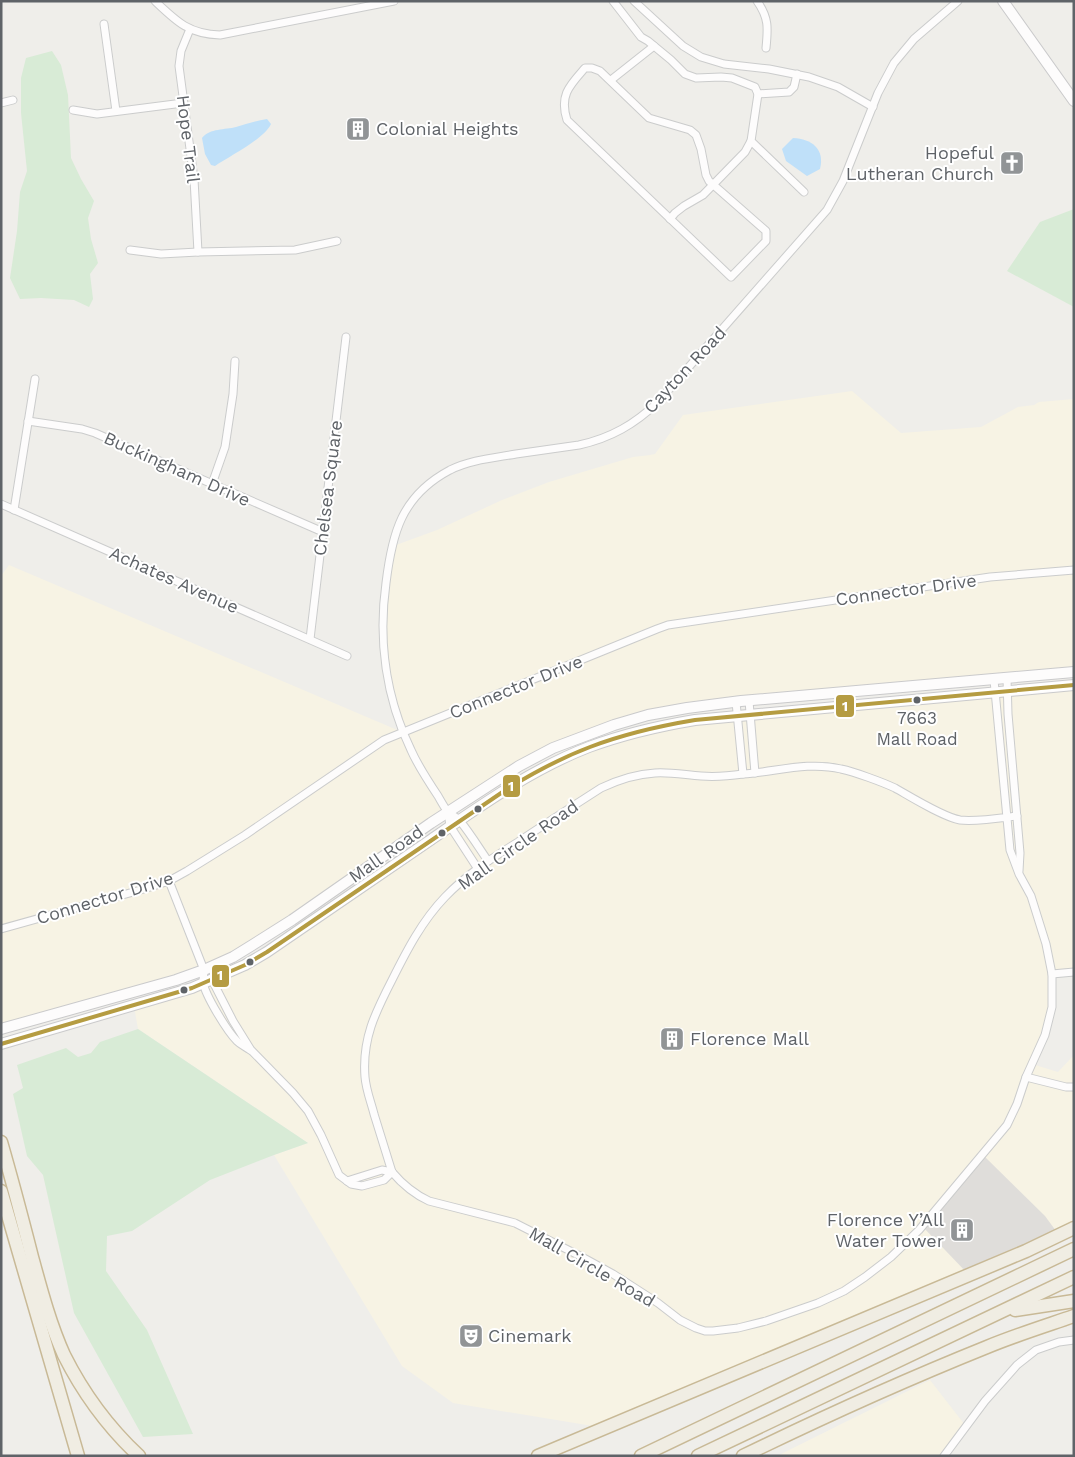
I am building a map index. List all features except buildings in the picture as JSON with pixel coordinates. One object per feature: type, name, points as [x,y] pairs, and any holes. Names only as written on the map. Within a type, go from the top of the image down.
[{"type":"highway","points":[[1,1142],[51,1321],[64,1353],[76,1378],[100,1413],[139,1456]]},
{"type":"highway","points":[[1,1190],[78,1456]]},
{"type":"highway","points":[[538,1456],[1026,1251],[1074,1228]]},
{"type":"highway","points":[[641,1456],[1074,1249]]},
{"type":"highway","points":[[698,1456],[1074,1277]]},
{"type":"highway","points":[[1000,1313],[1074,1300]]},
{"type":"highway","points":[[743,1456],[932,1369],[1074,1316]]},
{"type":"main road","points":[[1003,1],[1074,101]]},
{"type":"main road","name":"Mall Road","points":[[1,1029],[176,980],[233,957],[292,920],[448,812],[519,766],[553,748],[614,725],[687,708],[749,700],[1074,672]]},
{"type":"main road","name":"Mall Road","points":[[1,1044],[134,1006],[208,981],[245,965],[518,782],[588,747],[653,728],[696,720],[1074,685]]},
{"type":"street","points":[[155,1],[176,21],[190,29],[212,35],[229,34],[394,1]]},
{"type":"street","points":[[613,1],[641,37],[671,60],[685,74],[696,78],[721,76],[732,78],[753,85],[757,89],[758,94],[751,141],[745,152],[703,195],[684,206],[670,219]]},
{"type":"street","points":[[634,1],[683,46],[701,57],[724,64],[769,69],[823,81],[838,87],[873,107]]},
{"type":"street","points":[[757,1],[767,23],[766,48]]},
{"type":"street","name":"Cayton Road","points":[[448,812],[420,768],[403,732],[389,687],[383,642],[383,601],[390,552],[397,528],[409,505],[426,486],[464,464],[487,458],[579,445],[594,441],[622,430],[647,413],[826,210],[844,181],[886,78],[914,40],[958,1]]},
{"type":"street","points":[[104,24],[116,111]]},
{"type":"street","name":"Hope Trail","points":[[190,29],[181,50],[179,66],[194,179],[198,252]]},
{"type":"street","points":[[610,80],[654,46]]},
{"type":"street","points":[[585,68],[600,71],[649,118],[690,130],[696,135],[706,175],[714,184],[766,231],[766,241],[731,277],[567,120],[564,111],[567,89],[585,68]]},
{"type":"street","points":[[758,94],[789,92],[794,87],[797,74]]},
{"type":"street","points":[[1,104],[13,100]]},
{"type":"street","points":[[73,110],[98,114],[183,103]]},
{"type":"street","points":[[751,141],[804,192]]},
{"type":"street","points":[[130,250],[161,254],[295,250],[337,241]]},
{"type":"street","name":"Chelsea Square","points":[[310,639],[346,337]]},
{"type":"street","points":[[212,484],[225,447],[236,361]]},
{"type":"street","points":[[14,510],[35,379]]},
{"type":"street","name":"Buckingham Drive","points":[[28,421],[96,433],[322,532]]},
{"type":"street","name":"Achates Avenue","points":[[1,504],[347,656]]},
{"type":"street","name":"Connector Drive","points":[[1,929],[169,881],[246,835],[378,744],[403,732],[668,625],[990,578],[1074,570]]},
{"type":"street","points":[[1007,678],[1020,853],[1018,874]]},
{"type":"street","points":[[994,680],[1007,817]]},
{"type":"street","points":[[749,700],[755,773]]},
{"type":"street","points":[[736,702],[743,774]]},
{"type":"street","name":"Mall Circle Road","points":[[1007,817],[1010,850],[1018,874],[1031,896],[1041,924],[1052,974],[1052,1007],[1045,1035],[1007,1125],[920,1230],[891,1257],[844,1291],[818,1304],[766,1321],[726,1330],[705,1330],[688,1325],[628,1283],[569,1250],[515,1224],[429,1201],[408,1189],[392,1172],[368,1093],[365,1078],[366,1048],[371,1025],[378,1006],[419,930],[445,896],[478,869],[600,788],[643,774],[656,772],[703,776],[823,766],[842,769],[892,787],[959,820],[1017,816]]},
{"type":"street","points":[[448,812],[460,820],[488,862]]},
{"type":"street","points":[[448,812],[450,826],[478,869]]},
{"type":"street","points":[[169,881],[208,981],[251,1050],[308,1112],[321,1135],[339,1175],[346,1181],[382,1170],[392,1172]]},
{"type":"street","points":[[1052,974],[1074,972]]},
{"type":"street","points":[[208,981],[206,991],[226,1027],[237,1041],[251,1050]]},
{"type":"street","points":[[1026,1077],[1074,1088]]},
{"type":"street","points":[[944,1456],[975,1413],[1017,1365],[1036,1350],[1059,1342],[1074,1340]]},
{"type":"shaded area","points":[[852,391],[901,433],[981,427],[1018,407],[1034,405],[1039,402],[1074,399],[1074,672],[747,701],[614,725],[508,773],[292,920],[204,970],[1,1029],[1,576],[9,565],[402,732],[383,642],[389,552],[396,549],[396,545],[437,530],[502,500],[549,482],[633,457],[655,454],[683,415]]},
{"type":"shaded area","name":"Florence Mall","points":[[1074,685],[1074,972],[1052,975],[1052,1007],[1032,1064],[1058,1072],[1074,1055],[1074,1228],[969,1275],[605,1428],[453,1403],[402,1366],[274,1155],[308,1143],[138,1029],[134,1006],[245,965],[553,764],[653,728]]},
{"type":"shaded area","points":[[982,1154],[1045,1216],[1059,1235],[969,1275],[922,1226]]},
{"type":"shaded area","points":[[930,1380],[965,1425],[944,1456],[777,1456]]},
{"type":"green space","points":[[52,51],[61,65],[68,95],[71,158],[94,201],[88,218],[91,239],[98,263],[90,274],[93,299],[89,307],[74,300],[20,299],[10,278],[17,231],[20,192],[27,171],[21,113],[21,78],[26,58]]},
{"type":"green space","points":[[1074,209],[1074,307],[1007,271],[1040,222]]},
{"type":"green space","points":[[138,1029],[308,1143],[210,1180],[132,1231],[107,1236],[106,1271],[147,1330],[193,1434],[143,1437],[74,1313],[43,1175],[27,1156],[13,1094],[23,1088],[17,1065],[66,1048],[78,1057],[91,1053],[100,1042]]},
{"type":"water","points":[[267,119],[271,124],[261,135],[246,147],[215,166],[211,165],[205,154],[202,138],[205,135],[209,132]]},
{"type":"water","points":[[793,138],[806,140],[816,146],[821,156],[820,169],[807,176],[786,161],[782,149]]},
{"type":"transit line","name":"1","points":[[1,1044],[192,988],[245,965],[507,789],[558,761],[603,742],[642,731],[695,720],[1074,685]]},
{"type":"place","name":"Colonial Heights","points":[[358,129]]},
{"type":"place","name":"Hopeful Lutheran Church","points":[[1012,163]]},
{"type":"place","name":"7663 Mall Road","points":[[917,700]]},
{"type":"place","name":"Florence Mall","points":[[672,1039]]},
{"type":"place","name":"Florence Y’All Water Tower","points":[[962,1230]]},
{"type":"place","name":"Cinemark","points":[[471,1336]]}]
